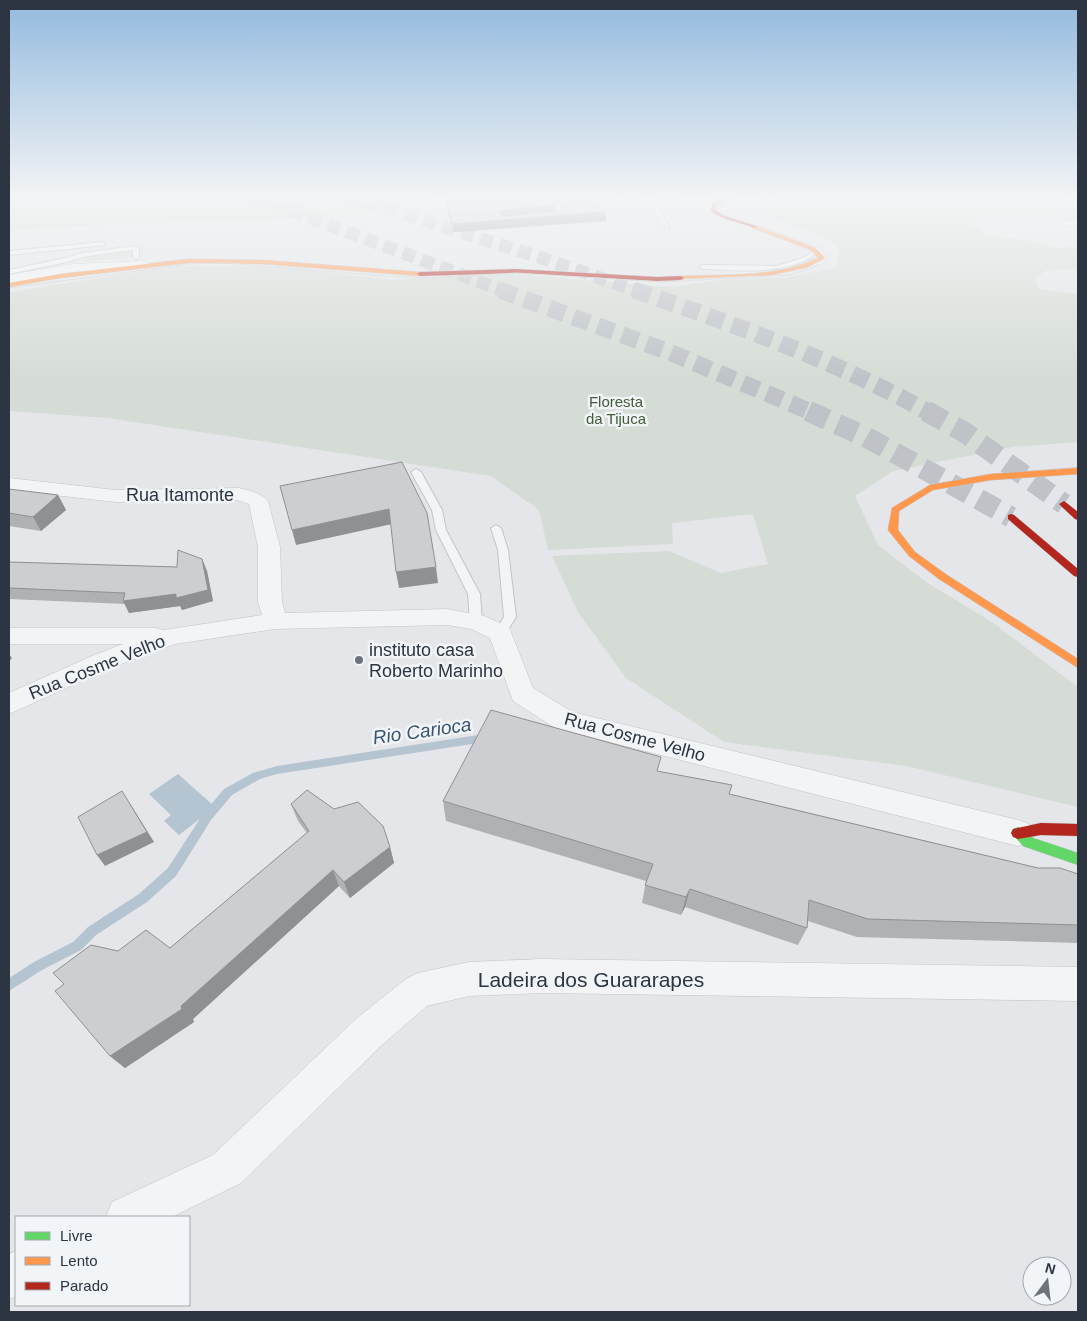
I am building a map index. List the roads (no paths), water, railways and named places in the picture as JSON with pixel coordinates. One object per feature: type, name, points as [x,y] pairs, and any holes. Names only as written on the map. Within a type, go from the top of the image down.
[{"type":"main road","points":[[9,285],[60,276],[154,265],[225,260],[386,273],[428,274],[515,270],[657,280],[788,271],[816,262],[822,258]]},
{"type":"main road","points":[[1078,471],[991,477],[930,488],[895,510],[893,530],[912,554],[943,577],[1078,664]]},
{"type":"main road","points":[[1064,504],[1078,517]]},
{"type":"main road","points":[[1011,517],[1078,574]]},
{"type":"main road","name":"Rua Cosme Velho","points":[[1018,833],[1041,828],[1078,830]]},
{"type":"main road","name":"Rua Cosme Velho","points":[[1018,833],[1028,842],[1078,860]]},
{"type":"street","points":[[9,279],[73,268],[154,265]]},
{"type":"street","name":"Rua Itamonte","points":[[9,484],[116,496],[239,494],[251,497],[258,501],[269,547],[270,602],[275,620]]},
{"type":"street","name":"Rua Cosme Velho","points":[[9,704],[101,662],[172,636],[275,620],[447,617],[488,627],[522,694],[564,721],[1018,833]]},
{"type":"street","points":[[9,636],[172,636]]},
{"type":"street","name":"Ladeira dos Guararapes","points":[[128,1216],[228,1169],[370,1031],[418,991],[469,979],[541,976],[1078,984]]},
{"type":"lane","points":[[9,272],[76,258]]},
{"type":"lane","points":[[702,267],[783,267],[810,258]]},
{"type":"lane","points":[[416,472],[437,510],[441,530],[474,594],[488,627],[510,617],[504,550],[496,528]]},
{"type":"water","points":[[178,774],[215,807],[179,835],[164,821],[171,815],[149,794]]},
{"type":"waterway","name":"Rio Carioca","points":[[9,985],[38,966],[77,946],[92,931],[143,898],[172,872],[207,817],[228,792],[257,776],[277,770],[485,738]]},
{"type":"tunnel","points":[[416,258],[504,291]]},
{"type":"tunnel","points":[[541,258],[638,291]]},
{"type":"tunnel","points":[[500,290],[669,352],[811,412]]},
{"type":"tunnel","points":[[634,290],[747,330],[821,360],[893,393],[928,412]]},
{"type":"tunnel","points":[[808,411],[866,437],[1011,517]]},
{"type":"tunnel","points":[[926,411],[964,432],[1064,504]]},
{"type":"tram line","points":[[773,269],[787,268],[815,258]]},
{"type":"tram line","points":[[9,288],[189,264],[226,263],[387,276],[433,278],[516,273],[662,282],[790,275],[823,264],[828,258]]},
{"type":"place","name":"instituto casa Roberto Marinho","points":[[359,660]]},
{"type":"park label","name":"Floresta da Tijuca","points":[[616,410]]}]
